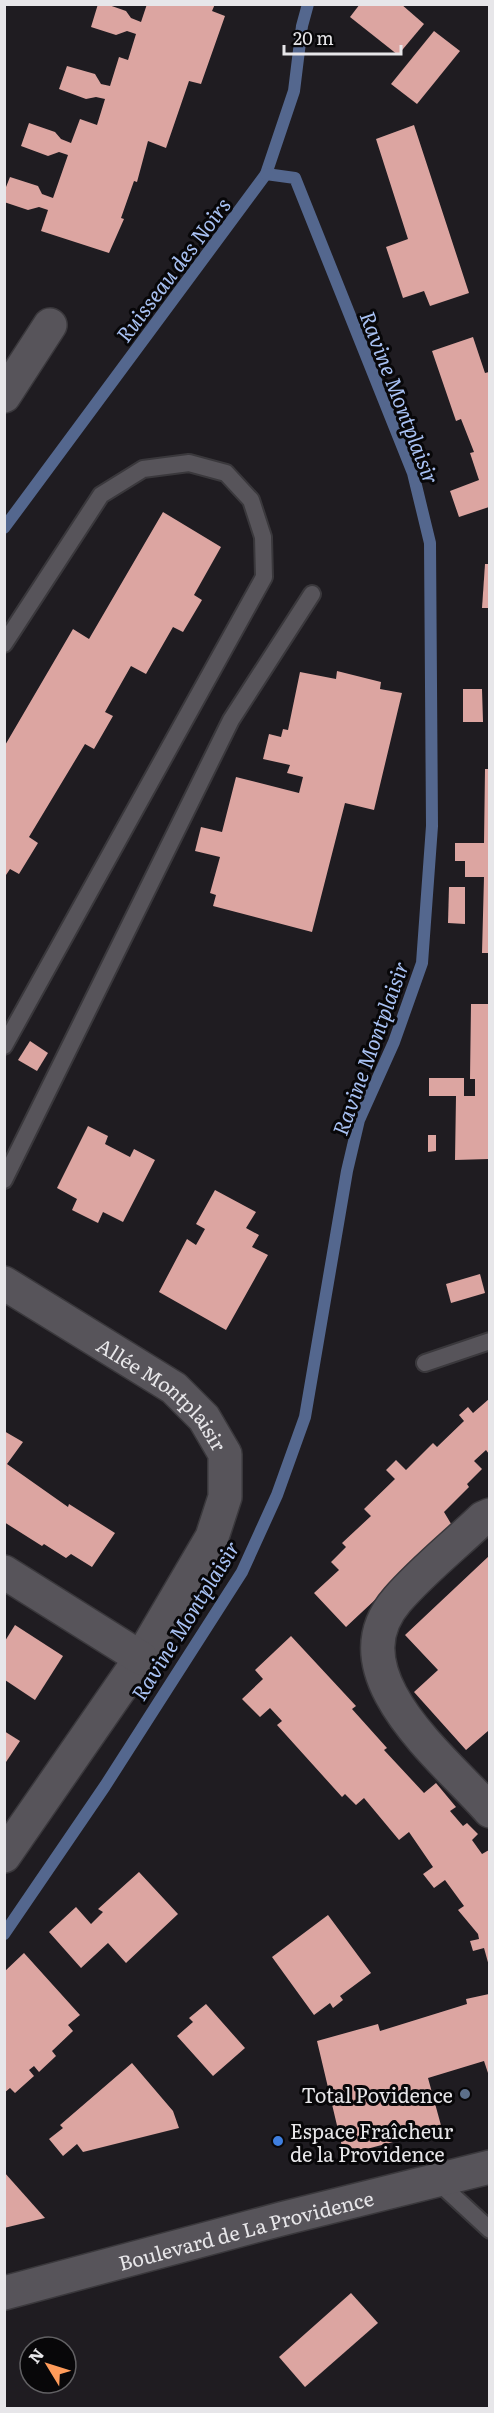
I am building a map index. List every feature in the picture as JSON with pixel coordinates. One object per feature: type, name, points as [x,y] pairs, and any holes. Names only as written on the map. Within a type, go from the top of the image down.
[{"type":"street","points":[[4,396],[50,325]]},
{"type":"street","name":"Allée Montplaisir","points":[[4,1283],[174,1388],[204,1418],[225,1455],[225,1497],[212,1537],[141,1658],[4,1856]]},
{"type":"street","points":[[488,1805],[424,1742],[412,1727],[384,1680],[377,1653],[381,1626],[396,1601],[483,1518],[489,1515]]},
{"type":"street","points":[[4,1572],[141,1658]]},
{"type":"street","name":"Boulevard de La Providence","points":[[4,2293],[280,2219],[489,2167]]},
{"type":"lane","points":[[4,644],[101,495],[143,469],[189,463],[226,473],[251,500],[263,537],[264,578],[4,1046]]},
{"type":"lane","points":[[4,1180],[231,720],[312,594]]},
{"type":"lane","points":[[424,1363],[489,1341]]},
{"type":"lane","points":[[436,2181],[489,2230]]},
{"type":"building","points":[[98,4],[106,4],[126,11],[131,18],[141,22],[147,4],[215,4],[212,11],[225,16],[201,84],[189,81],[166,148],[148,141],[137,182],[134,181],[121,218],[124,219],[109,253],[41,231],[48,210],[39,207],[28,210],[4,202],[4,192],[10,177],[38,186],[42,194],[53,198],[68,155],[59,152],[48,156],[21,146],[29,123],[55,132],[61,139],[71,143],[80,119],[97,125],[105,99],[96,97],[86,99],[59,89],[67,66],[95,74],[101,84],[110,86],[119,57],[128,60],[136,34],[127,31],[116,35],[91,27]]},
{"type":"building","points":[[360,4],[401,4],[424,24],[398,55],[350,17]]},
{"type":"building","points":[[434,31],[460,51],[417,104],[391,84]]},
{"type":"building","points":[[414,125],[469,293],[430,306],[424,291],[403,298],[386,247],[408,239],[376,139]]},
{"type":"building","points":[[473,337],[485,373],[489,372],[489,507],[459,517],[450,491],[479,480],[470,453],[474,452],[461,419],[456,421],[432,351]]},
{"type":"building","points":[[163,512],[221,547],[194,595],[202,600],[183,632],[173,627],[146,674],[131,666],[105,712],[113,716],[94,749],[85,744],[29,837],[38,843],[19,874],[10,869],[4,878],[4,747],[73,629],[89,639]]},
{"type":"building","points":[[485,564],[489,564],[489,608],[482,608]]},
{"type":"building","points":[[337,671],[381,682],[380,689],[402,693],[374,810],[345,803],[312,932],[213,906],[216,895],[210,893],[220,857],[195,851],[201,827],[222,832],[236,777],[299,793],[303,777],[287,773],[290,765],[263,759],[269,734],[281,737],[283,729],[288,730],[300,672],[336,679]]},
{"type":"building","points":[[463,689],[482,689],[483,722],[463,722]]},
{"type":"building","points":[[485,769],[489,769],[489,953],[482,953],[484,877],[465,877],[465,861],[455,861],[455,843],[484,843]]},
{"type":"building","points":[[449,887],[465,887],[465,924],[448,923]]},
{"type":"building","points":[[471,1004],[489,1004],[489,1159],[455,1160],[456,1096],[429,1096],[429,1078],[464,1078],[464,1096],[475,1096],[475,1079],[470,1079]]},
{"type":"building","points":[[30,1041],[48,1053],[37,1071],[18,1060]]},
{"type":"building","points":[[88,1126],[108,1136],[105,1144],[130,1157],[134,1149],[155,1160],[123,1222],[103,1212],[98,1223],[72,1210],[77,1199],[57,1188]]},
{"type":"building","points":[[428,1135],[436,1135],[436,1151],[428,1152]]},
{"type":"building","points":[[215,1190],[256,1212],[246,1228],[259,1235],[252,1247],[268,1255],[226,1330],[159,1292],[187,1239],[196,1245],[205,1229],[196,1224]]},
{"type":"building","points":[[480,1274],[485,1293],[451,1303],[446,1284]]},
{"type":"building","points":[[489,1399],[489,1454],[486,1450],[474,1461],[482,1469],[467,1484],[469,1487],[444,1512],[453,1527],[346,1627],[314,1593],[339,1570],[331,1562],[346,1547],[342,1543],[371,1516],[364,1509],[395,1479],[386,1470],[396,1460],[406,1470],[433,1443],[437,1447],[464,1421],[459,1415],[468,1407],[473,1413]]},
{"type":"building","points":[[4,1431],[23,1442],[7,1464],[68,1507],[69,1504],[115,1533],[92,1567],[71,1554],[66,1558],[44,1544],[42,1546],[4,1522]]},
{"type":"building","points":[[489,1556],[489,1733],[488,1731],[466,1750],[414,1692],[438,1670],[405,1635]]},
{"type":"building","points":[[15,1625],[63,1656],[35,1700],[5,1680],[5,1641]]},
{"type":"building","points":[[291,1636],[356,1706],[352,1709],[387,1748],[384,1750],[424,1793],[436,1783],[456,1807],[450,1811],[463,1826],[467,1823],[478,1834],[472,1840],[482,1854],[489,1850],[489,1966],[484,1948],[473,1951],[470,1941],[479,1939],[478,1934],[458,1910],[464,1906],[445,1880],[434,1888],[423,1874],[433,1867],[409,1832],[399,1840],[364,1798],[356,1805],[345,1794],[342,1797],[277,1725],[282,1721],[270,1708],[260,1717],[242,1699],[263,1679],[255,1670]]},
{"type":"building","points":[[4,1731],[20,1741],[4,1765]]},
{"type":"building","points":[[139,1872],[178,1914],[126,1963],[108,1943],[81,1968],[49,1932],[76,1907],[91,1924],[103,1912],[98,1909]]},
{"type":"building","points":[[328,1915],[371,1973],[340,1996],[343,2000],[333,2008],[330,2003],[314,2015],[272,1957]]},
{"type":"building","points":[[24,1953],[80,2015],[68,2025],[73,2031],[52,2051],[56,2056],[39,2072],[34,2066],[29,2070],[34,2076],[15,2093],[10,2088],[4,2093],[4,1972]]},
{"type":"building","points":[[489,1994],[489,2076],[484,2061],[428,2078],[442,2129],[344,2155],[317,2041],[378,2024],[380,2031],[467,2004],[466,1999]]},
{"type":"building","points":[[206,2004],[245,2048],[213,2076],[177,2036],[193,2022],[189,2018]]},
{"type":"building","points":[[132,2063],[173,2111],[179,2128],[83,2152],[77,2144],[63,2156],[49,2139],[63,2128],[60,2125]]},
{"type":"building","points":[[4,2172],[45,2218],[4,2228]]},
{"type":"building","points":[[351,2293],[378,2323],[305,2387],[279,2357]]},
{"type":"waterway","name":"Ruisseau des Noirs","points":[[4,528],[266,174],[294,91],[302,26],[308,4]]},
{"type":"waterway","name":"Ravine Montplaisir","points":[[4,1934],[105,1786],[242,1572],[277,1495],[305,1417],[347,1171],[359,1120],[394,1042],[422,963],[432,826],[430,543],[413,473],[295,178],[266,174]]},
{"type":"place","name":"Total Povidence","points":[[465,2094]]},
{"type":"place","name":"Espace Fraîcheur de la Providence","points":[[278,2141]]}]
